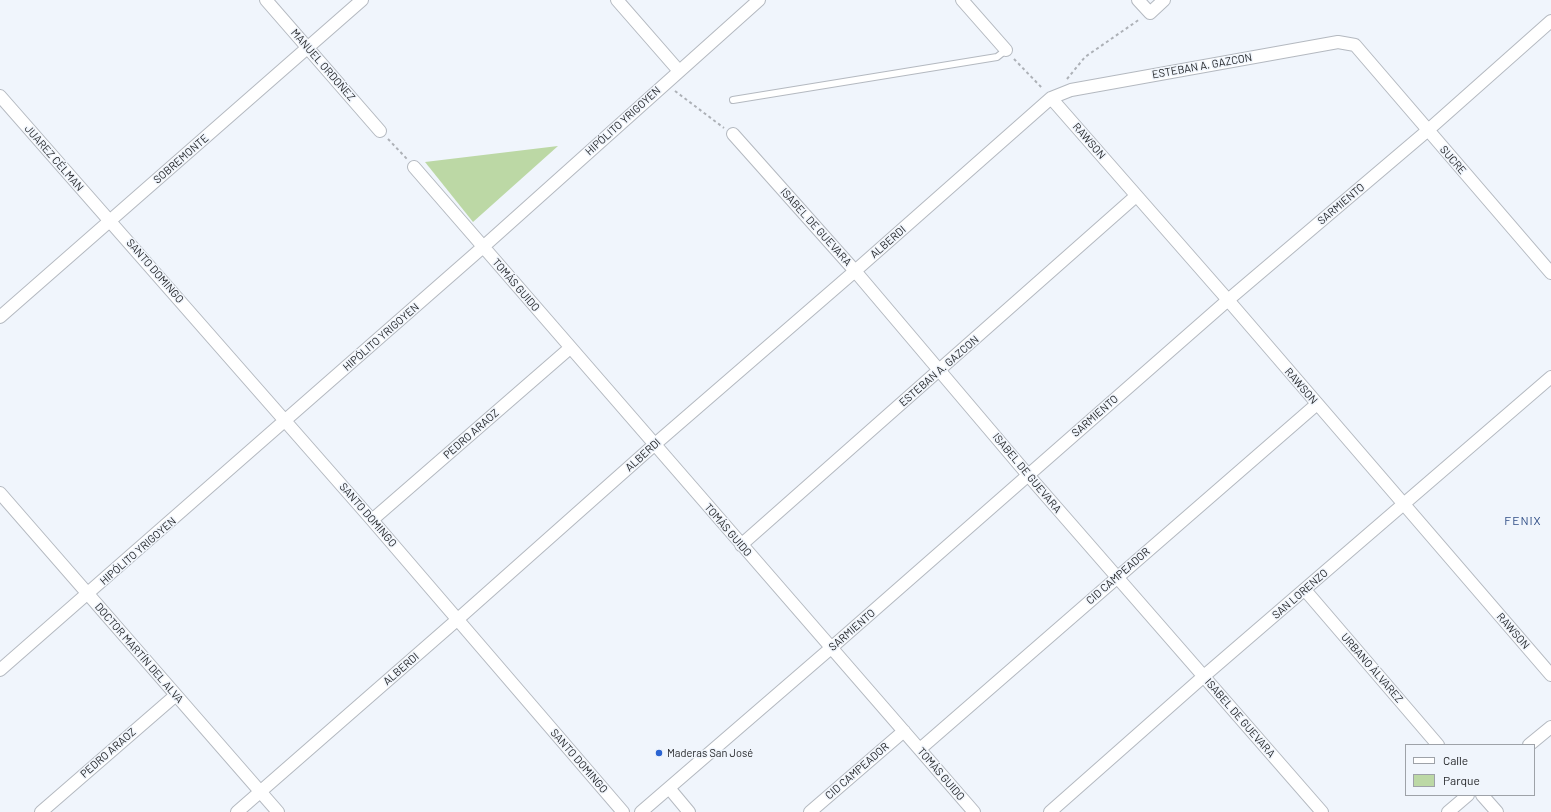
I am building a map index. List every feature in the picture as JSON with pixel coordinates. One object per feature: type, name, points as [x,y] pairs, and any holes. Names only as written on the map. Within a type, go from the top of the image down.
[{"type":"street","name":"MANUEL ORDOÑEZ","points":[[266,0],[380,131]]},
{"type":"street","name":"SOBREMONTE","points":[[0,317],[362,0]]},
{"type":"street","points":[[617,0],[679,71]]},
{"type":"street","name":"HIPÓLITO YRIGOYEN","points":[[0,670],[484,247],[759,0]]},
{"type":"street","points":[[962,0],[1006,50]]},
{"type":"street","points":[[1138,0],[1150,13],[1164,0]]},
{"type":"street","name":"SARMIENTO","points":[[641,812],[831,648],[1228,300],[1428,130],[1551,21]]},
{"type":"street","name":"ESTEBAN A. GAZCON","points":[[1051,98],[1071,90],[1338,42],[1355,45]]},
{"type":"street","name":"SUCRE","points":[[1355,45],[1551,273]]},
{"type":"street","name":"JUAREZ CÉLMAN","points":[[0,96],[110,220]]},
{"type":"street","name":"RAWSON","points":[[1051,98],[1228,300],[1551,674]]},
{"type":"street","name":"ALBERDI","points":[[237,812],[1051,98]]},
{"type":"street","name":"ISABEL DE GUEVARA","points":[[733,134],[855,271],[1116,578],[1204,676],[1322,812]]},
{"type":"street","points":[[414,168],[484,247]]},
{"type":"street","name":"ESTEBAN A. GAZCON","points":[[741,544],[1136,196]]},
{"type":"street","name":"SANTO DOMINGO","points":[[110,220],[458,619],[623,812]]},
{"type":"street","name":"TOMÁS GUIDO","points":[[484,247],[973,812]]},
{"type":"street","name":"PEDRO ARAOZ","points":[[372,520],[570,348]]},
{"type":"street","name":"SAN LORENZO","points":[[1050,812],[1204,676],[1551,377]]},
{"type":"street","name":"CID CAMPEADOR","points":[[920,749],[1317,404]]},
{"type":"street","name":"DOCTOR MARTÍN DEL ALVA","points":[[0,493],[278,812]]},
{"type":"street","name":"URBANO ÁLVAREZ","points":[[1305,590],[1437,744]]},
{"type":"street","name":"PEDRO ARAOZ","points":[[41,812],[176,695]]},
{"type":"street","points":[[1530,744],[1551,727]]},
{"type":"street","name":"CID CAMPEADOR","points":[[810,812],[904,731]]},
{"type":"street","points":[[669,788],[689,812]]},
{"type":"street","points":[[1448,812],[1467,796]]},
{"type":"street","points":[[1483,796],[1497,812]]},
{"type":"lane","points":[[733,100],[997,58],[1006,50]]},
{"type":"path","points":[[1066,80],[1085,57],[1150,13]]},
{"type":"path","points":[[1006,50],[1051,98]]},
{"type":"path","points":[[665,84],[733,134]]},
{"type":"path","points":[[380,131],[414,168]]},
{"type":"green space","points":[[558,146],[473,222],[425,162]]},
{"type":"place","name":"Maderas San José","points":[[659,753]]},
{"type":"district","name":"FENIX","points":[[1523,521]]}]
